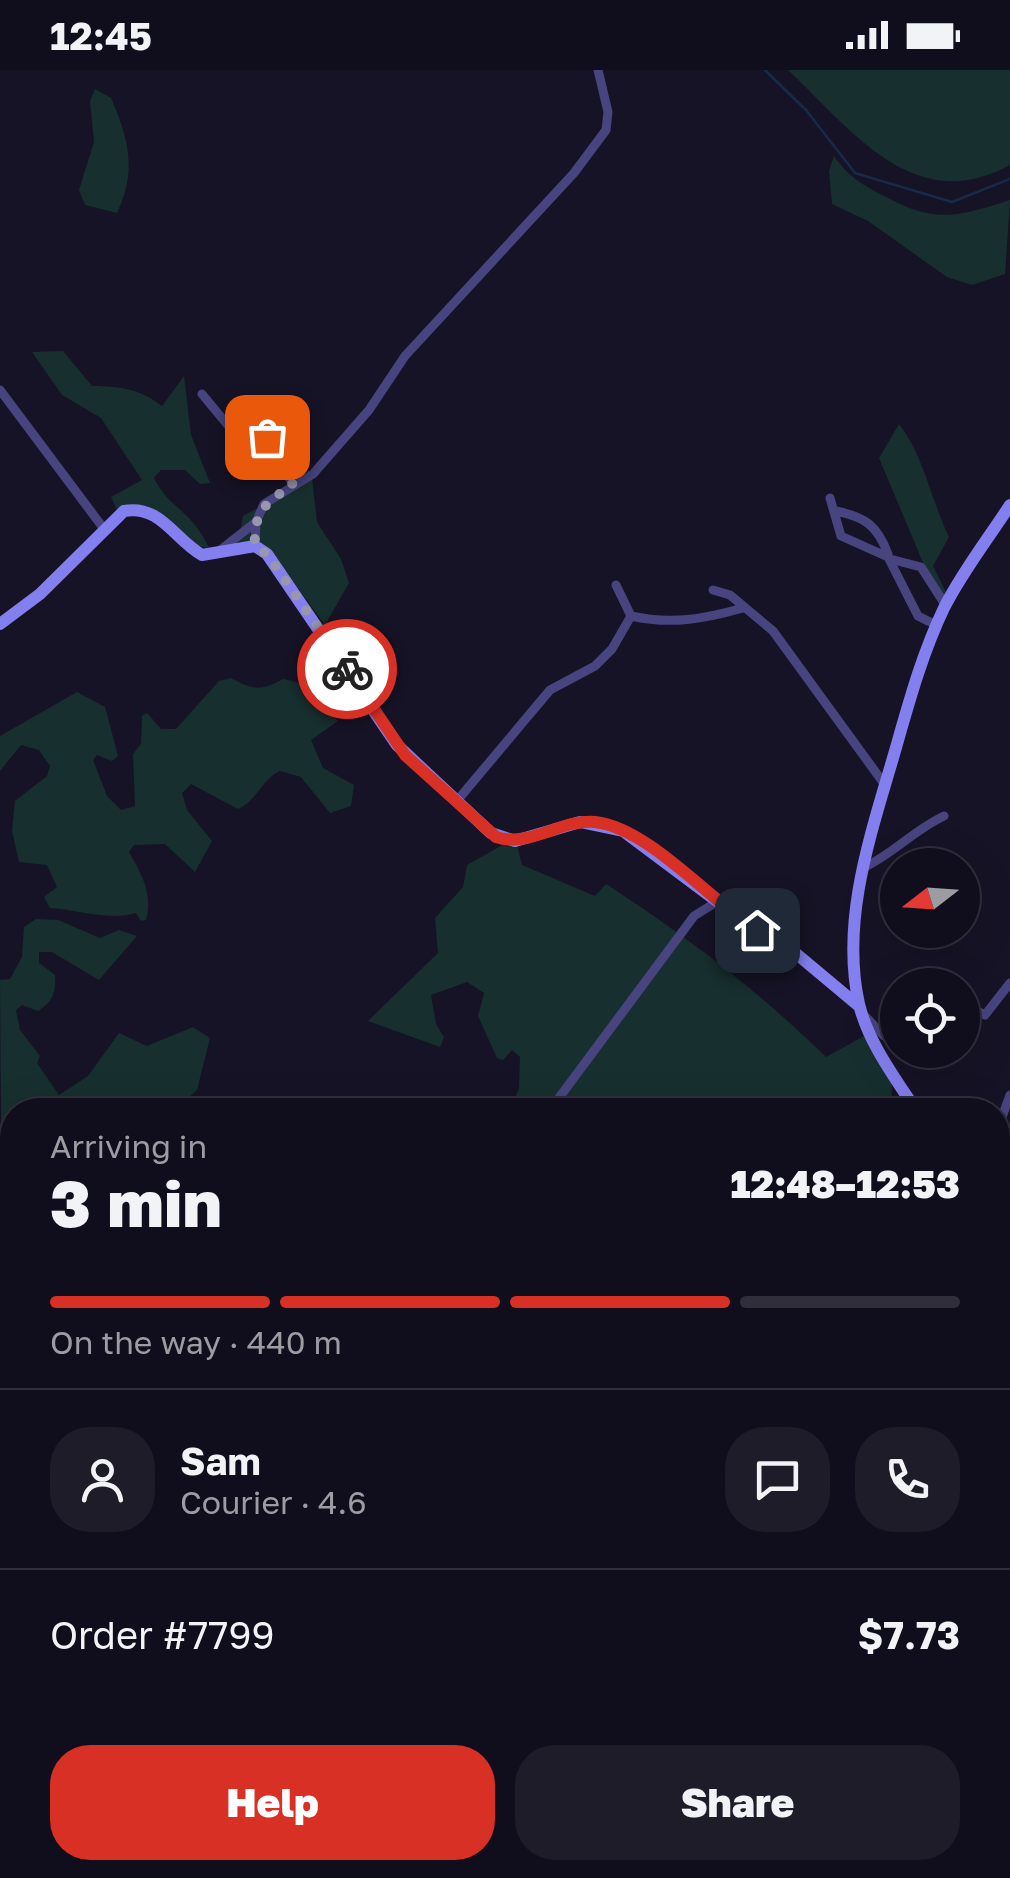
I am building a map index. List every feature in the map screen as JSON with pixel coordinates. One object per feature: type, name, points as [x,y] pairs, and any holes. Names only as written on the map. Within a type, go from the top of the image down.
[{"type":"street","points":[[255,546],[256,522],[264,504],[312,474],[366,414],[406,356],[574,173],[606,130],[608,112],[598,70]]},
{"type":"street","points":[[0,390],[104,529]]},
{"type":"street","points":[[202,394],[245,446],[271,438],[293,486]]},
{"type":"street","points":[[830,498],[842,536],[889,558],[921,567],[946,606]]},
{"type":"street","points":[[909,1098],[860,1009],[854,946],[863,868],[936,625],[1010,506]]},
{"type":"street","points":[[0,624],[40,594],[118,514],[139,508],[170,527],[196,553],[214,555],[255,546],[267,554],[397,745],[491,834],[509,840],[580,822],[614,828],[793,951],[880,1032]]},
{"type":"street","points":[[836,511],[868,520],[881,536],[918,616],[936,625]]},
{"type":"street","points":[[214,555],[256,522]]},
{"type":"street","points":[[616,585],[630,616]]},
{"type":"street","points":[[713,590],[730,595],[773,631],[885,786]]},
{"type":"street","points":[[630,616],[659,622],[688,620],[743,608]]},
{"type":"street","points":[[456,802],[550,690],[595,666],[612,650],[630,616]]},
{"type":"street","points":[[863,868],[885,857],[918,828],[944,816]]},
{"type":"street","points":[[559,1098],[694,916],[718,901]]},
{"type":"street","points":[[980,1012],[985,1015],[1010,983]]},
{"type":"green space","points":[[788,70],[1010,70],[1010,165],[975,179],[944,181],[914,174],[861,140]]},
{"type":"green space","points":[[95,89],[111,98],[126,142],[129,169],[117,213],[85,205],[79,190],[94,142],[90,101]]},
{"type":"green space","points":[[834,156],[861,183],[900,204],[931,214],[959,214],[1010,200],[1005,274],[972,285],[947,277],[868,221],[832,204],[829,171]]},
{"type":"green space","points":[[63,351],[92,386],[129,390],[162,406],[184,376],[191,435],[210,483],[200,484],[185,470],[161,470],[154,478],[209,548],[198,546],[147,506],[117,510],[111,497],[142,480],[101,418],[62,395],[32,352]]},
{"type":"green space","points":[[899,424],[915,450],[949,537],[933,566],[946,592],[940,603],[879,458]]},
{"type":"green space","points":[[312,478],[317,522],[341,559],[349,583],[325,625],[270,550],[258,541],[238,542],[243,516]]},
{"type":"green space","points":[[231,678],[257,688],[283,679],[313,686],[338,721],[311,740],[323,768],[354,785],[351,806],[330,813],[301,777],[280,771],[238,809],[191,784],[182,793],[187,810],[212,841],[195,872],[165,844],[134,845],[129,852],[147,893],[146,920],[141,921],[136,913],[105,915],[50,908],[44,897],[57,887],[47,865],[19,862],[12,831],[15,801],[47,776],[50,766],[39,750],[21,745],[0,771],[0,736],[77,692],[105,707],[118,756],[112,761],[97,755],[93,760],[107,796],[121,810],[135,806],[133,754],[141,744],[142,716],[147,713],[161,729],[176,729],[219,681]]},
{"type":"green space","points":[[506,843],[517,845],[522,865],[595,896],[606,884],[747,986],[826,1057],[864,1036],[892,1085],[891,1098],[515,1098],[520,1057],[512,1050],[503,1060],[497,1058],[478,1016],[484,993],[467,982],[431,995],[436,1024],[444,1037],[440,1047],[368,1021],[438,953],[435,918],[463,887],[467,865]]},
{"type":"green space","points":[[36,919],[58,920],[100,938],[119,930],[137,936],[99,980],[52,952],[39,952],[39,963],[55,975],[52,996],[38,1011],[22,1005],[16,1010],[20,1030],[40,1056],[37,1063],[59,1095],[88,1076],[119,1033],[147,1046],[193,1027],[210,1038],[197,1090],[188,1098],[1,1098],[0,980],[10,979],[22,957],[24,927]]},
{"type":"waterway","points":[[765,70],[806,110],[855,173],[952,202],[1010,179]]},
{"type":"way so far","points":[[267,437],[283,457],[293,486],[264,504],[256,522],[255,546],[267,554],[347,669]]},
{"type":"route","points":[[347,669],[405,755],[496,837],[514,840],[572,823],[606,824],[638,840],[757,930]]}]
